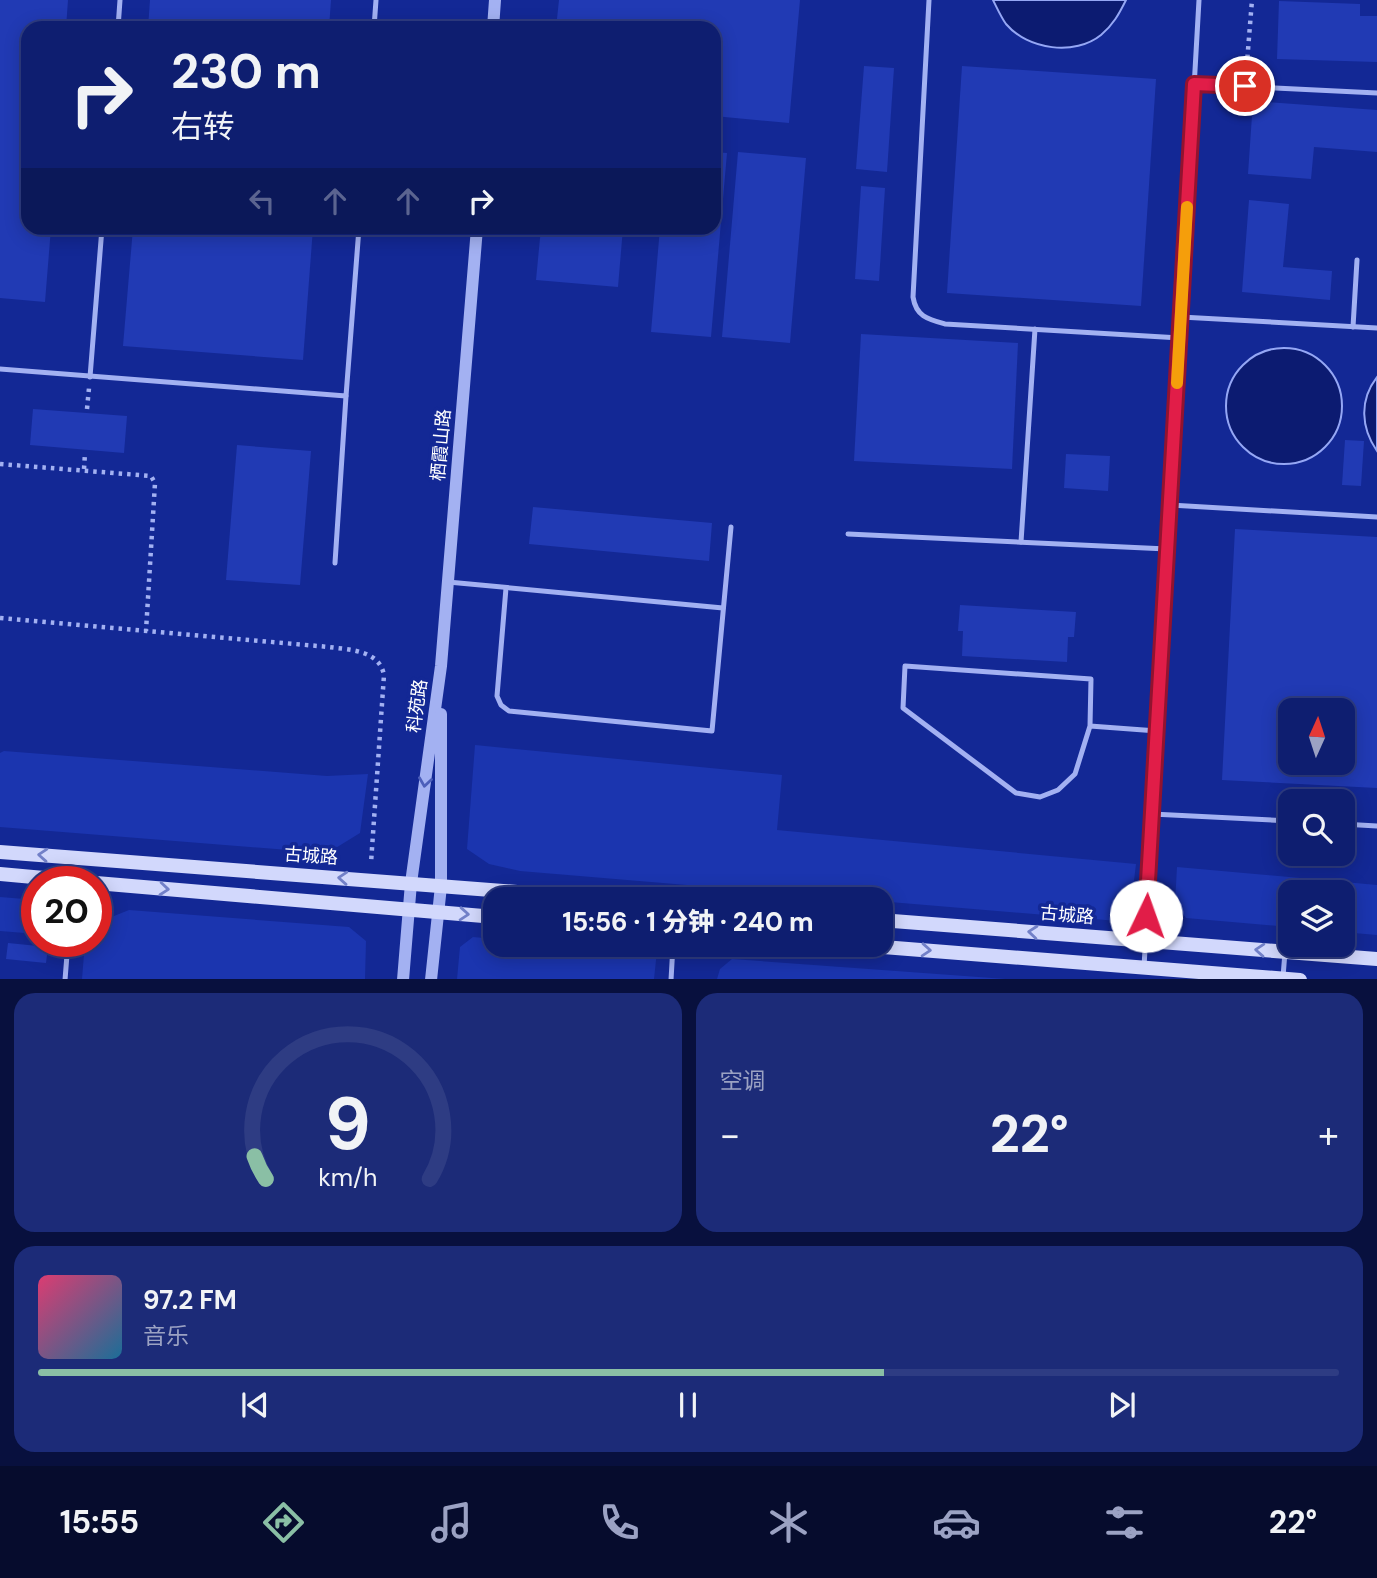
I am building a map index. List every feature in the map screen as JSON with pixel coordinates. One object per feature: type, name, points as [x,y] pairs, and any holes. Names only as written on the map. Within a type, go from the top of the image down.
[{"type":"main road","name":"古城路","points":[[0,852],[483,889]]},
{"type":"main road","points":[[0,874],[21,876]]},
{"type":"main road","points":[[112,884],[483,916]]},
{"type":"main road","name":"古城路","points":[[893,921],[1278,951]]},
{"type":"main road","points":[[893,948],[1300,979]]},
{"type":"main road","name":"古城路","points":[[1351,957],[1377,959]]},
{"type":"street","points":[[494,21],[495,0]]},
{"type":"street","name":"栖霞山路","points":[[440,666],[476,235]]},
{"type":"street","name":"科苑路","points":[[403,979],[411,883],[440,666]]},
{"type":"street","name":"科苑路","points":[[431,979],[441,886],[440,666]]},
{"type":"lane","points":[[118,21],[120,0]]},
{"type":"lane","points":[[374,21],[376,0]]},
{"type":"lane","points":[[929,0],[913,297],[915,309],[926,319],[945,324],[1180,338]]},
{"type":"lane","points":[[1143,967],[1199,0]]},
{"type":"lane","points":[[1194,84],[1377,93]]},
{"type":"lane","points":[[90,377],[101,235]]},
{"type":"lane","points":[[335,563],[358,235]]},
{"type":"lane","points":[[1353,327],[1357,260]]},
{"type":"lane","points":[[1181,317],[1377,328]]},
{"type":"lane","points":[[1021,542],[1035,329]]},
{"type":"lane","points":[[0,369],[346,396]]},
{"type":"lane","points":[[1170,505],[1377,517]]},
{"type":"lane","points":[[506,588],[497,696],[500,705],[509,712],[712,730],[731,527]]},
{"type":"lane","points":[[848,534],[1167,549]]},
{"type":"lane","points":[[448,582],[723,608]]},
{"type":"lane","points":[[905,666],[1091,679],[1090,726],[1075,774],[1058,790],[1040,797],[1016,793],[903,708],[905,666]]},
{"type":"lane","points":[[1090,726],[1157,731]]},
{"type":"lane","points":[[1152,814],[1278,820]]},
{"type":"lane","points":[[1355,825],[1377,826]]},
{"type":"lane","points":[[75,858],[76,866]]},
{"type":"lane","points":[[65,979],[67,957]]},
{"type":"lane","points":[[671,979],[672,957]]},
{"type":"lane","points":[[1283,979],[1285,957]]},
{"type":"path","points":[[1245,86],[1252,0]]},
{"type":"path","points":[[83,470],[85,453]]},
{"type":"path","points":[[0,464],[143,473],[151,476],[155,483],[146,631]]},
{"type":"path","points":[[0,618],[329,647],[372,656],[382,665],[384,675],[370,880]]},
{"type":"shaded area","points":[[993,0],[1126,0],[1101,35],[1090,42],[1065,48],[1039,44],[1015,33],[1006,24]]},
{"type":"shaded area","points":[[1284,348],[1306,352],[1325,365],[1338,384],[1342,406],[1338,428],[1325,447],[1306,460],[1284,464],[1262,460],[1243,447],[1230,428],[1226,406],[1230,384],[1243,365],[1262,352]]},
{"type":"shaded area","points":[[1377,377],[1377,451],[1368,433],[1364,414],[1367,395]]},
{"type":"shaded area","points":[[475,745],[782,775],[777,830],[1136,864],[1129,922],[893,902],[893,887],[711,887],[520,871],[489,864],[467,849]]},
{"type":"shaded area","points":[[4,751],[327,776],[368,774],[360,833],[334,849],[314,852],[0,827],[0,753]]},
{"type":"shaded area","points":[[1177,867],[1321,880],[1278,880],[1278,926],[1186,918],[1175,903]]},
{"type":"shaded area","points":[[1355,883],[1377,885],[1377,935],[1355,933]]},
{"type":"shaded area","points":[[0,897],[21,899],[21,933],[0,931]]},
{"type":"shaded area","points":[[129,910],[349,927],[366,941],[365,979],[82,979],[84,957],[112,957],[112,917]]},
{"type":"shaded area","points":[[473,937],[483,938],[483,957],[656,957],[654,979],[457,979],[460,947]]},
{"type":"shaded area","points":[[732,959],[1006,979],[717,979],[720,969]]},
{"type":"building","points":[[0,0],[68,0],[66,21],[21,21],[21,235],[50,235],[45,302],[0,298]]},
{"type":"building","points":[[150,0],[331,0],[330,21],[148,21]]},
{"type":"building","points":[[559,0],[800,0],[789,123],[721,117],[721,21],[557,21]]},
{"type":"building","points":[[1279,1],[1360,4],[1360,16],[1377,16],[1377,62],[1277,59]]},
{"type":"building","points":[[864,66],[894,68],[887,172],[856,169]]},
{"type":"building","points":[[962,66],[1156,79],[1141,306],[947,293]]},
{"type":"building","points":[[1253,101],[1377,110],[1377,152],[1314,147],[1311,179],[1248,174]]},
{"type":"building","points":[[738,152],[806,158],[790,343],[722,337]]},
{"type":"building","points":[[721,153],[727,153],[721,222]]},
{"type":"building","points":[[861,186],[885,188],[879,281],[855,279]]},
{"type":"building","points":[[1249,200],[1289,204],[1283,267],[1332,271],[1330,300],[1242,292]]},
{"type":"building","points":[[132,235],[312,235],[303,360],[123,346]]},
{"type":"building","points":[[540,235],[622,235],[618,287],[536,280]]},
{"type":"building","points":[[659,235],[720,235],[711,337],[651,332]]},
{"type":"building","points":[[861,334],[1018,343],[1012,469],[854,461]]},
{"type":"building","points":[[33,409],[127,416],[124,453],[30,445]]},
{"type":"building","points":[[1345,440],[1364,441],[1361,486],[1342,485]]},
{"type":"building","points":[[237,445],[311,451],[300,585],[226,580]]},
{"type":"building","points":[[1066,454],[1110,456],[1108,491],[1064,488]]},
{"type":"building","points":[[533,507],[712,523],[709,561],[529,544]]},
{"type":"building","points":[[1235,529],[1377,537],[1377,788],[1222,780]]},
{"type":"building","points":[[960,605],[1076,612],[1074,637],[1068,637],[1067,662],[962,656],[963,631],[958,631]]},
{"type":"building","points":[[8,943],[21,944],[21,957],[47,957],[46,963],[6,959]]},
{"type":"slow traffic","points":[[1177,383],[1187,207]]},
{"type":"route","points":[[1146,916],[1194,84],[1245,86]]}]
